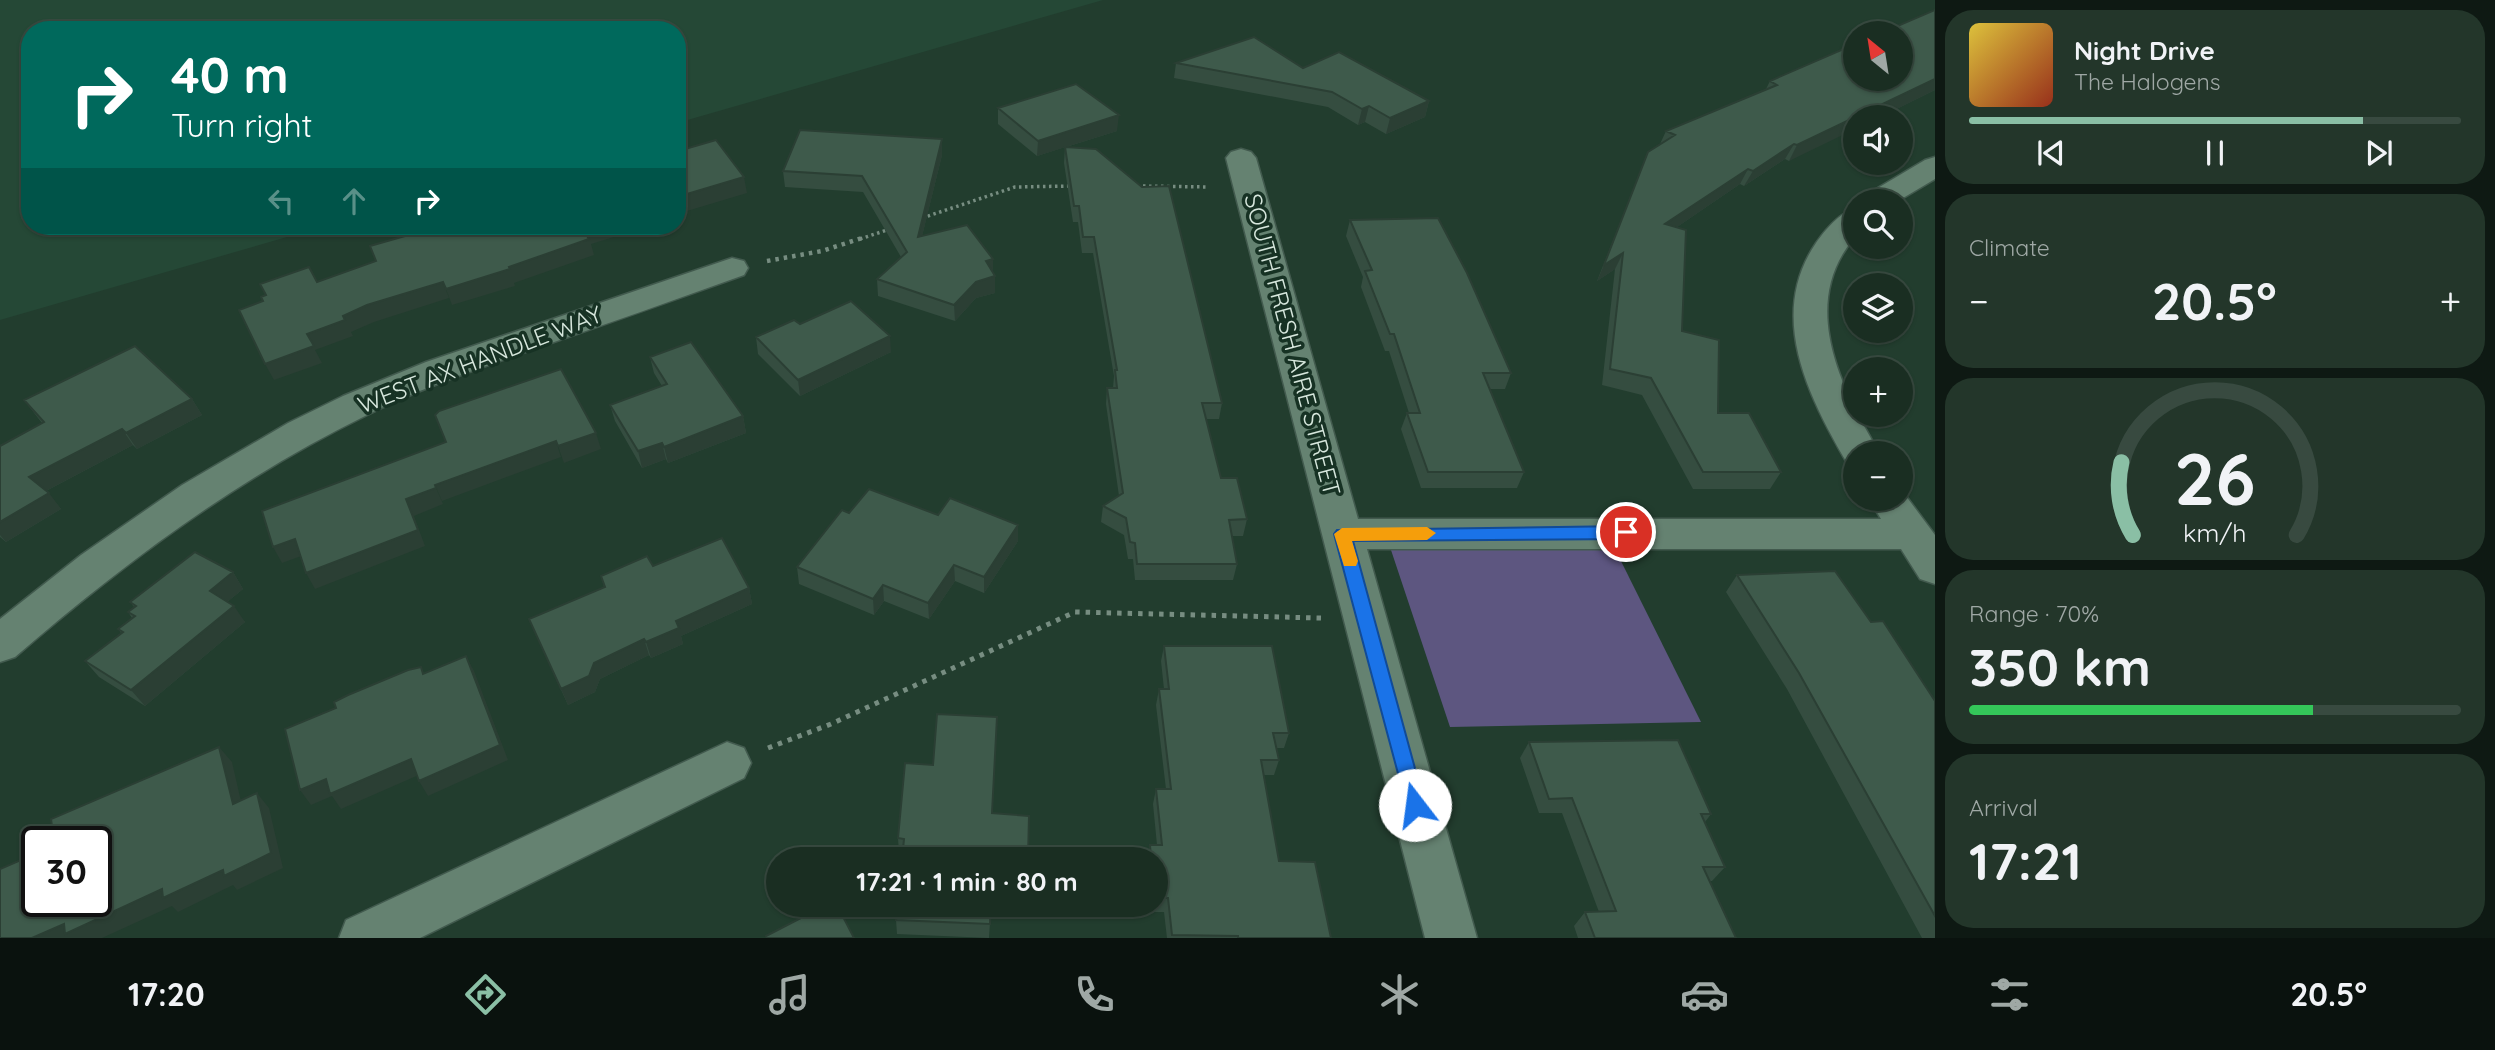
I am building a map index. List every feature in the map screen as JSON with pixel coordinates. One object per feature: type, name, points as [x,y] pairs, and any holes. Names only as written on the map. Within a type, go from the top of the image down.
[{"type":"street","name":"SOUTH FRESH AIRE STREET","points":[[1241,158],[1451,938]]},
{"type":"street","points":[[1897,189],[1935,166]]},
{"type":"street","points":[[1843,228],[1824,256],[1808,291],[1808,322],[1814,356],[1833,406],[1853,441]]},
{"type":"street","name":"WEST AX HANDLE WAY","points":[[0,644],[65,587],[145,527],[232,470],[326,420],[413,380],[732,268]]},
{"type":"street","points":[[1897,511],[1935,568]]},
{"type":"street","points":[[1342,534],[1912,534]]},
{"type":"street","points":[[365,938],[727,763]]},
{"type":"path","points":[[912,221],[1015,187],[1085,186]]},
{"type":"path","points":[[1124,186],[1202,187]]},
{"type":"path","points":[[805,254],[900,225]]},
{"type":"path","points":[[727,763],[831,724],[1075,612],[1320,618]]},
{"type":"shaded area","points":[[0,0],[1103,0],[686,120],[686,21],[21,21],[21,235],[294,235],[0,320]]},
{"type":"shaded area","points":[[1612,543],[1701,722],[1450,727],[1390,547]]},
{"type":"building","points":[[1935,10],[1935,79],[1913,90],[1913,21],[1909,21]]},
{"type":"building","points":[[1254,37],[1303,68],[1339,52],[1429,101],[1390,118],[1369,106],[1362,109],[1332,92],[1176,63]]},
{"type":"building","points":[[1843,49],[1843,91],[1910,91],[1881,105],[1843,105],[1843,123],[1797,145],[1794,144],[1753,171],[1748,169],[1665,224],[1686,230],[1682,331],[1719,340],[1718,413],[1749,413],[1781,472],[1703,472],[1651,378],[1610,369],[1623,253],[1604,265],[1648,152],[1675,135],[1666,131],[1777,85],[1770,81]]},
{"type":"building","points":[[1076,84],[1119,115],[1038,141],[998,108]]},
{"type":"building","points":[[800,130],[942,139],[918,237],[967,225],[993,259],[986,261],[995,276],[976,282],[954,305],[877,279],[907,252],[862,176],[783,171]]},
{"type":"building","points":[[716,140],[744,177],[686,194],[686,149]]},
{"type":"building","points":[[1065,147],[1096,149],[1142,187],[1169,186],[1222,403],[1202,403],[1221,478],[1237,478],[1247,519],[1229,520],[1237,564],[1137,564],[1135,543],[1130,542],[1126,518],[1103,506],[1123,493],[1107,388],[1117,388],[1117,370],[1094,237],[1083,237],[1079,206],[1074,206]]},
{"type":"building","points":[[1438,218],[1467,273],[1511,373],[1483,373],[1524,472],[1428,472],[1407,413],[1420,413],[1394,334],[1390,334],[1365,271],[1372,270],[1350,220]]},
{"type":"building","points":[[408,235],[587,235],[589,239],[509,267],[510,269],[446,289],[443,282],[367,305],[343,316],[345,320],[307,334],[314,346],[265,364],[239,310],[263,301],[261,297],[266,295],[260,284],[309,267],[317,282],[376,261],[370,246]]},
{"type":"building","points":[[851,301],[890,336],[798,380],[756,337],[794,320],[800,324]]},
{"type":"building","points":[[691,342],[743,416],[664,447],[662,443],[638,451],[610,405],[667,384],[650,357]]},
{"type":"building","points":[[135,346],[192,399],[126,433],[122,429],[29,477],[49,493],[0,522],[0,446],[44,422],[24,400]]},
{"type":"building","points":[[561,369],[596,433],[558,446],[556,441],[435,485],[436,488],[406,499],[418,530],[306,573],[295,539],[273,547],[262,511],[446,442],[435,415],[439,411]]},
{"type":"building","points":[[869,489],[938,515],[950,498],[1018,525],[984,577],[954,565],[928,603],[883,585],[873,599],[797,567],[842,510],[849,513]]},
{"type":"building","points":[[722,538],[749,588],[676,621],[679,628],[646,642],[644,639],[594,663],[589,676],[561,689],[529,619],[605,587],[601,576],[647,556],[653,566]]},
{"type":"building","points":[[195,552],[233,572],[210,591],[234,606],[131,690],[85,661],[123,632],[118,629],[135,616],[128,612],[136,606],[130,602]]},
{"type":"building","points":[[1835,571],[1871,622],[1883,621],[1935,701],[1935,916],[1799,673],[1737,575]]},
{"type":"building","points":[[1164,646],[1272,646],[1289,733],[1273,733],[1279,760],[1261,760],[1279,861],[1315,862],[1331,938],[1172,935],[1168,898],[1168,847],[1150,845],[1162,845],[1156,789],[1171,789],[1159,689],[1169,689]]},
{"type":"building","points":[[466,656],[500,745],[419,781],[411,759],[330,794],[326,779],[300,790],[285,729],[336,708],[334,702],[348,695],[408,670],[421,667],[423,674]]},
{"type":"building","points":[[937,714],[997,717],[992,813],[1029,816],[1028,847],[903,847],[904,839],[898,838],[905,763],[933,765]]},
{"type":"building","points":[[1678,740],[1711,814],[1701,814],[1725,867],[1703,867],[1736,938],[1595,938],[1585,912],[1616,911],[1572,798],[1549,799],[1529,742]]},
{"type":"building","points":[[219,747],[233,804],[257,793],[271,853],[224,876],[223,870],[163,898],[162,889],[112,912],[112,826],[52,826],[51,819]]},
{"type":"building","points":[[21,860],[21,917],[102,917],[65,934],[64,924],[32,938],[0,938],[0,869]]},
{"type":"building","points":[[803,917],[843,917],[854,938],[767,938],[766,936]]},
{"type":"building","points":[[896,917],[990,917],[990,924],[896,920]]},
{"type":"slow traffic","points":[[1350,561],[1342,534],[1427,533]]},
{"type":"route","points":[[1415,805],[1342,534],[1626,532]]}]
